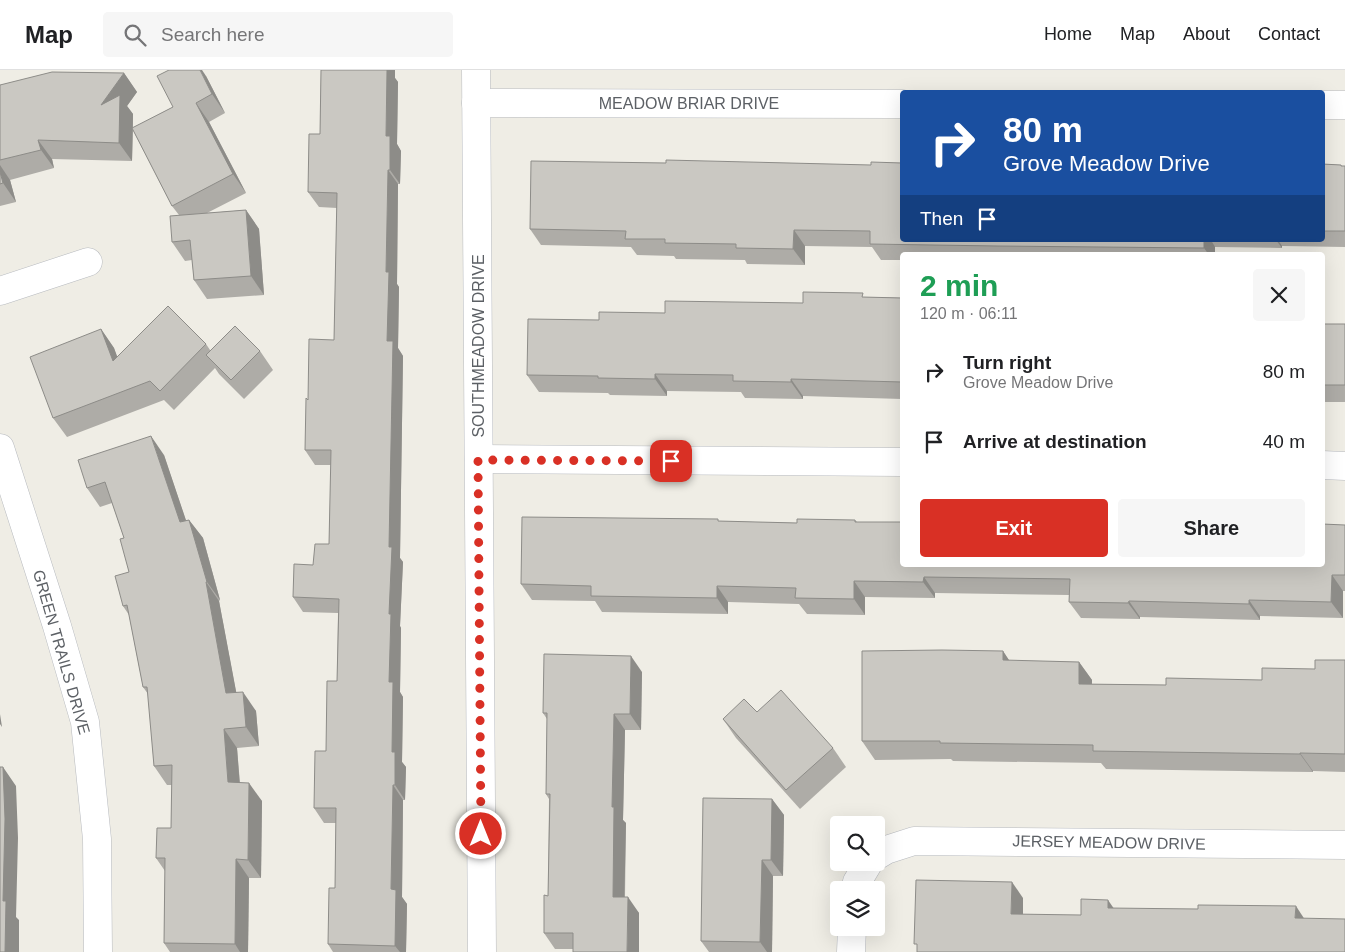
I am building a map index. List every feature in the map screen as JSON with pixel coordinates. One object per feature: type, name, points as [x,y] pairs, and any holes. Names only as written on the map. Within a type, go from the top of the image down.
[{"type":"street","name":"SOUTHMEADOW DRIVE","points":[[476,70],[482,952]]},
{"type":"street","name":"MEADOW BRIAR DRIVE","points":[[476,103],[900,104]]},
{"type":"street","points":[[1325,105],[1345,105]]},
{"type":"street","points":[[0,292],[88,262]]},
{"type":"street","points":[[478,460],[900,462]]},
{"type":"street","name":"GREEN TRAILS DRIVE","points":[[2,463],[57,626],[84,722],[97,839],[98,952]]},
{"type":"street","points":[[1325,465],[1345,466]]},
{"type":"street","name":"JERSEY MEADOW DRIVE","points":[[885,851],[914,841],[1345,844]]},
{"type":"street","points":[[851,952],[852,936]]},
{"type":"building","points":[[169,70],[200,70],[212,94],[196,103],[233,174],[172,206],[132,128],[173,107],[157,76]]},
{"type":"building","points":[[321,70],[387,70],[386,136],[390,136],[390,170],[388,170],[386,272],[389,272],[387,341],[393,341],[389,547],[392,547],[389,614],[391,614],[389,682],[393,682],[392,752],[395,752],[391,889],[396,890],[395,946],[328,944],[329,888],[335,888],[336,808],[314,808],[315,751],[326,751],[327,681],[337,681],[339,599],[293,597],[294,564],[313,565],[315,544],[329,544],[331,450],[305,450],[309,339],[334,340],[337,193],[308,192],[309,134],[320,134]]},
{"type":"building","points":[[52,72],[124,73],[101,105],[120,95],[119,143],[38,140],[41,150],[0,160],[0,85]]},
{"type":"building","points":[[666,160],[871,165],[871,162],[900,163],[900,242],[1204,242],[1204,248],[870,244],[870,231],[794,230],[793,249],[736,248],[736,244],[665,243],[665,239],[625,239],[626,231],[530,229],[531,161],[666,163]]},
{"type":"building","points":[[1325,164],[1345,166],[1345,231],[1325,231]]},
{"type":"building","points":[[0,172],[3,183],[0,184]]},
{"type":"building","points":[[246,210],[251,276],[194,280],[190,240],[172,242],[170,216]]},
{"type":"building","points":[[803,292],[863,293],[862,297],[900,298],[900,382],[791,379],[791,382],[733,381],[733,375],[655,374],[655,379],[527,375],[528,319],[599,320],[599,312],[665,313],[665,301],[803,303]]},
{"type":"building","points":[[168,306],[206,344],[160,391],[150,381],[53,418],[30,357],[101,329],[113,361]]},
{"type":"building","points":[[1325,324],[1345,324],[1345,385],[1325,385]]},
{"type":"building","points":[[235,326],[260,351],[231,380],[206,355]]},
{"type":"building","points":[[151,436],[180,522],[189,520],[207,582],[226,693],[243,692],[246,727],[224,729],[228,782],[249,783],[248,860],[236,859],[235,944],[164,943],[165,858],[156,858],[157,828],[171,828],[172,765],[154,766],[147,687],[143,687],[127,605],[123,606],[115,576],[129,572],[120,539],[124,538],[105,482],[87,488],[78,460]]},
{"type":"building","points":[[522,517],[718,519],[718,521],[797,523],[797,519],[900,522],[900,567],[1325,567],[1325,524],[1345,525],[1345,575],[1332,575],[1331,602],[1249,600],[1249,604],[1129,601],[1128,603],[1069,602],[1070,579],[924,577],[923,582],[854,581],[854,599],[795,598],[796,588],[717,586],[717,598],[591,596],[591,586],[521,584]]},
{"type":"building","points":[[862,651],[1003,651],[1003,660],[1079,662],[1079,684],[1166,685],[1166,678],[1262,680],[1262,668],[1315,669],[1315,660],[1345,660],[1345,754],[1093,751],[1093,745],[862,741]]},
{"type":"building","points":[[544,654],[631,656],[630,714],[614,714],[612,807],[614,807],[613,897],[628,897],[627,952],[573,952],[573,933],[544,933],[544,895],[548,896],[550,794],[546,794],[547,713],[543,713]]},
{"type":"building","points":[[781,690],[833,748],[786,790],[723,719],[744,699],[757,712]]},
{"type":"building","points":[[0,767],[3,767],[5,819],[3,901],[6,901],[5,952],[0,952]]},
{"type":"building","points":[[703,798],[772,799],[771,860],[762,860],[760,942],[701,941]]},
{"type":"building","points":[[916,880],[1012,882],[1011,914],[1081,915],[1081,899],[1108,900],[1108,908],[1198,909],[1198,905],[1296,906],[1295,918],[1345,919],[1345,952],[917,952],[917,944],[914,944]]},
{"type":"route","points":[[481,834],[478,460],[671,461]]}]
